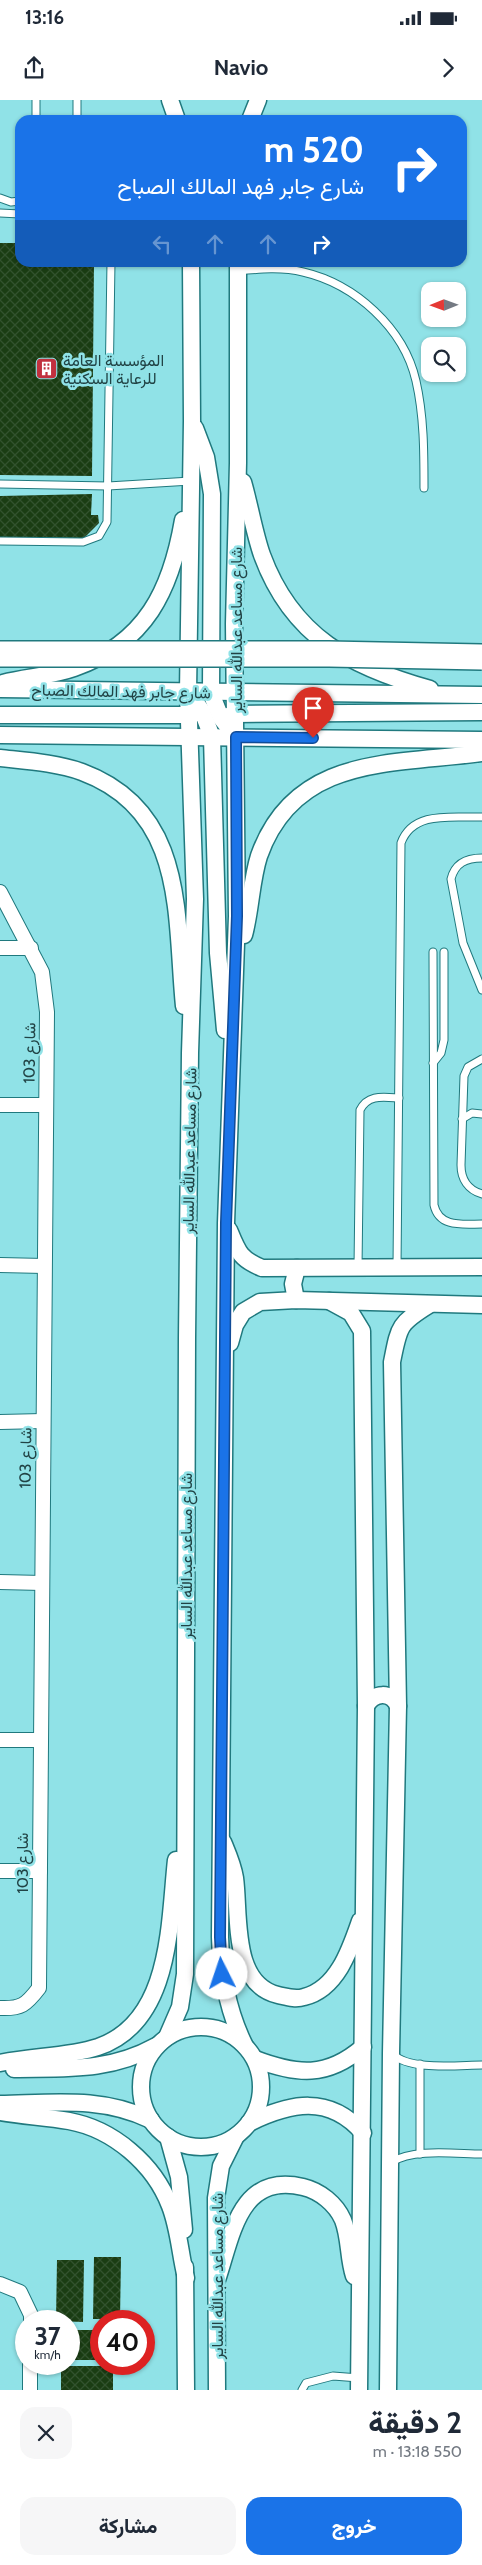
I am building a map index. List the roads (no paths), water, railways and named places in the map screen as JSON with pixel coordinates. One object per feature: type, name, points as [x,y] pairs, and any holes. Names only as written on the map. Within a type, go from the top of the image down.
[{"type":"highway","points":[[0,654],[329,654],[482,658]]},
{"type":"street","points":[[170,100],[175,115]]},
{"type":"street","points":[[252,115],[258,100]]},
{"type":"street","name":"شارع مساعد عبدالله الساير","points":[[191,267],[192,421],[188,692],[236,737],[236,969],[230,1061],[226,1223],[220,1834],[222,1974],[230,2010],[244,2044]]},
{"type":"street","name":"شارع مساعد عبدالله الساير","points":[[162,2041],[180,2007],[185,1974],[184,1799],[190,1053],[195,899],[190,737],[235,693],[238,267]]},
{"type":"street","points":[[192,421],[206,457],[212,494],[212,715],[220,982],[230,1061]]},
{"type":"street","points":[[238,463],[265,562],[274,583],[291,608],[311,631],[335,650],[361,666],[389,677],[449,694]]},
{"type":"street","points":[[0,684],[73,669],[97,659],[120,645],[140,627],[156,606],[168,582],[176,557],[191,482]]},
{"type":"street","name":"شارع جابر فهد المالك الصباح","points":[[0,689],[188,692],[236,737],[482,740]]},
{"type":"street","name":"شارع جابر فهد المالك الصباح","points":[[0,736],[190,737],[235,693],[482,695]]},
{"type":"street","points":[[0,715],[482,712]]},
{"type":"street","points":[[236,969],[247,925],[259,858],[270,829],[290,804],[312,786],[339,773],[367,765],[482,753]]},
{"type":"street","points":[[0,758],[81,772],[105,782],[127,798],[145,817],[159,840],[169,865],[190,1053]]},
{"type":"street","name":"شارع 103","points":[[0,892],[42,972],[47,1012],[39,1740],[39,1988],[29,2001],[16,2009],[0,2008]]},
{"type":"street","points":[[0,948],[30,948]]},
{"type":"street","points":[[0,1105],[45,1105]]},
{"type":"street","points":[[226,1223],[237,1250],[246,1261],[262,1268],[482,1267]]},
{"type":"street","points":[[0,1265],[44,1266]]},
{"type":"street","points":[[296,1300],[293,1284],[297,1268]]},
{"type":"street","points":[[224,1370],[235,1325],[243,1312],[260,1302],[329,1300],[429,1305],[482,1305]]},
{"type":"street","points":[[329,1300],[351,1313],[362,1331],[366,1706],[359,2384]]},
{"type":"street","points":[[388,2390],[391,2052],[398,1706],[392,1362],[398,1331],[407,1318],[429,1305]]},
{"type":"street","points":[[0,1422],[43,1421]]},
{"type":"street","points":[[0,1582],[42,1583]]},
{"type":"street","points":[[366,1706],[372,1698],[382,1695],[392,1698],[398,1706]]},
{"type":"street","points":[[0,1740],[39,1740]]},
{"type":"street","points":[[0,2063],[99,2047],[116,2038],[142,2014],[159,1981],[164,1962],[184,1799]]},
{"type":"street","points":[[220,1834],[235,1877],[246,1968],[256,1983],[273,1994],[299,1999],[314,1995],[327,1986],[350,1947],[360,1922],[364,1887]]},
{"type":"street","points":[[0,1871],[40,1871]]},
{"type":"street","points":[[0,2070],[109,2065],[134,2057],[190,2028],[215,2028],[231,2034],[244,2044],[255,2059],[260,2075],[261,2092],[257,2109],[249,2124],[236,2136],[220,2144],[202,2147],[184,2145],[168,2137],[151,2120],[129,2110],[105,2104],[0,2104]]},
{"type":"street","points":[[151,2120],[143,2101],[141,2081],[146,2062],[162,2041]]},
{"type":"street","points":[[255,2059],[288,2070],[320,2071],[336,2066],[363,2047]]},
{"type":"street","points":[[249,2124],[289,2108],[323,2106],[339,2111],[352,2120],[363,2133]]},
{"type":"street","points":[[0,2112],[86,2126],[102,2132],[131,2150],[154,2176],[170,2206],[186,2278]]},
{"type":"street","name":"شارع مساعد عبدالله الساير","points":[[218,2390],[216,2198],[218,2182],[227,2151],[236,2136]]},
{"type":"street","name":"شارع مساعد عبدالله الساير","points":[[168,2137],[183,2197],[186,2278],[186,2390]]},
{"type":"street","points":[[217,2280],[235,2220],[242,2209],[250,2200],[271,2188],[295,2185],[307,2188],[328,2200],[342,2219],[353,2273],[361,2300]]},
{"type":"street","points":[[0,2284],[20,2292],[29,2310]]},
{"type":"street","points":[[30,2375],[30,2390]]},
{"type":"lane","points":[[36,100],[36,115]]},
{"type":"lane","points":[[77,100],[77,115]]},
{"type":"lane","points":[[0,198],[15,202]]},
{"type":"lane","points":[[0,214],[15,214]]},
{"type":"lane","points":[[0,541],[74,542],[91,540],[99,536],[108,522],[111,267]]},
{"type":"lane","points":[[238,267],[271,268],[303,272],[334,282],[361,299],[385,322],[403,349],[416,379],[423,431],[424,488]]},
{"type":"lane","points":[[0,484],[108,486],[191,482]]},
{"type":"lane","points":[[397,1268],[402,843],[408,829],[420,821],[482,818]]},
{"type":"lane","points":[[482,858],[462,861],[453,872],[451,879],[464,944],[482,990]]},
{"type":"lane","points":[[433,952],[435,1210],[447,1222],[482,1224]]},
{"type":"lane","points":[[433,1063],[443,1046],[444,952]]},
{"type":"lane","points":[[482,1059],[473,1063],[465,1071],[461,1172],[468,1187],[482,1194]]},
{"type":"lane","points":[[358,1268],[360,1110],[366,1100],[371,1098],[399,1098]]},
{"type":"lane","points":[[462,1119],[472,1112],[482,1114]]},
{"type":"lane","points":[[391,2052],[401,2061],[420,2064],[482,2065]]},
{"type":"lane","points":[[420,2064],[420,2154]]},
{"type":"lane","points":[[390,2164],[404,2155],[482,2154]]},
{"type":"lane","points":[[302,2390],[306,2383],[320,2378],[359,2384]]},
{"type":"place","name":"المؤسسة العامة للرعاية السكنية","points":[[47,369]]}]
